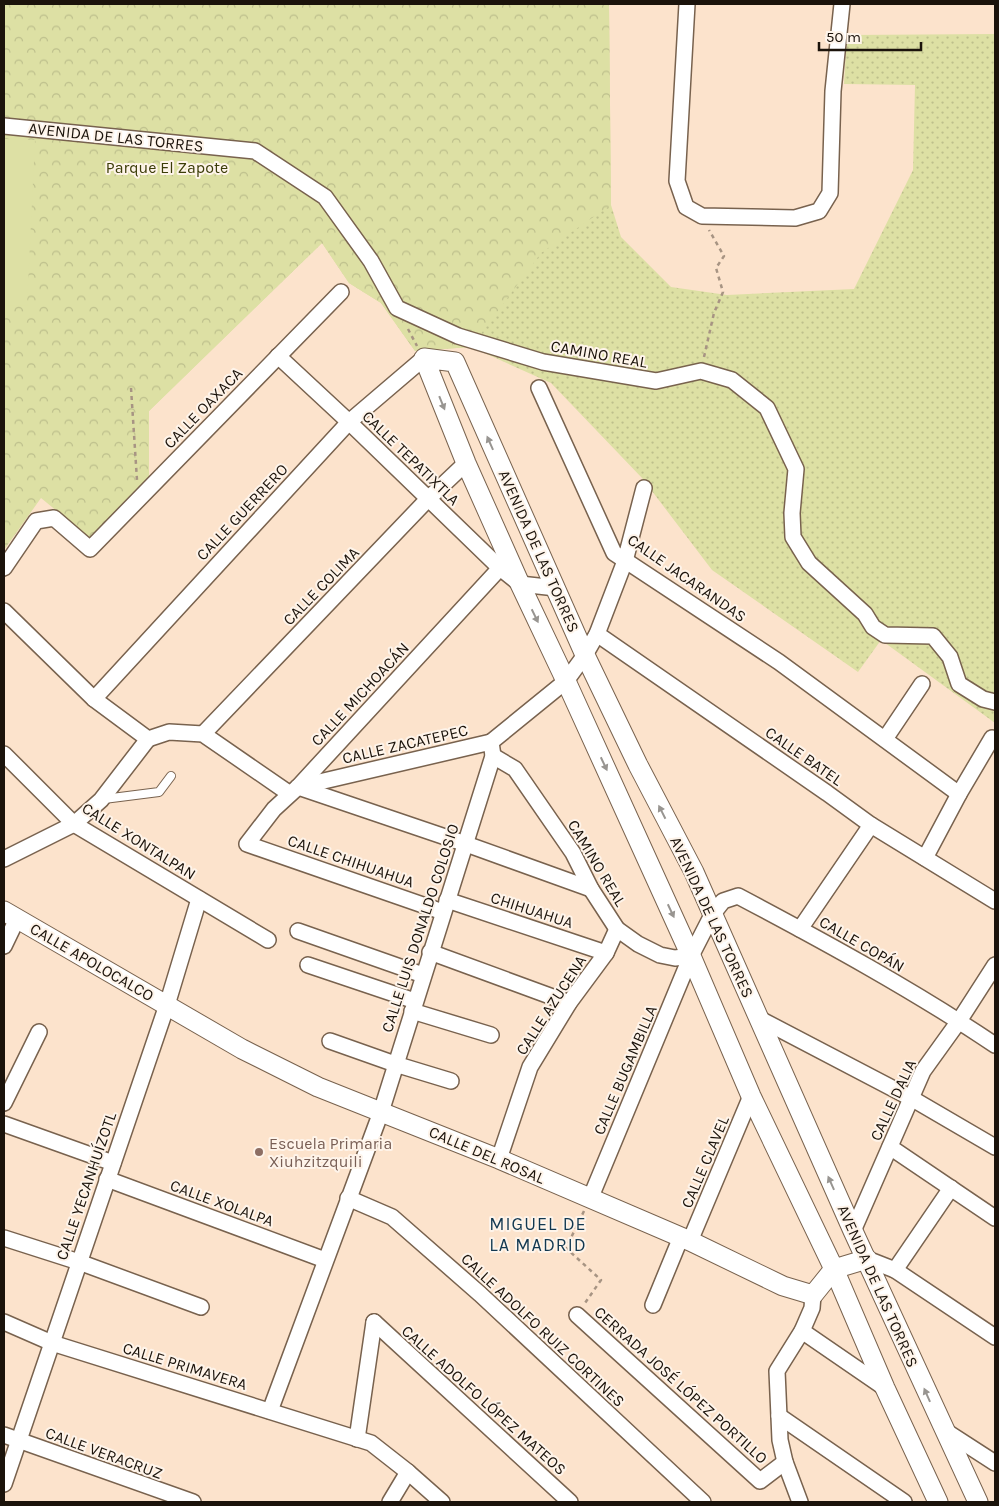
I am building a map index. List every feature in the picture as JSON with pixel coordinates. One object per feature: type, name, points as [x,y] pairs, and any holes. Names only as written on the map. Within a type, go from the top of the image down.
[{"type":"street","points":[[687,4],[677,181],[686,207],[702,216],[795,218],[819,211],[830,192],[833,91],[842,4]]},
{"type":"street","name":"AVENIDA DE LAS TORRES","points":[[4,126],[255,150],[325,197],[371,261],[397,308]]},
{"type":"street","name":"CALLE OAXACA","points":[[4,568],[36,521],[54,518],[90,549],[341,292]]},
{"type":"street","name":"CAMINO REAL","points":[[397,308],[458,336],[543,362],[656,381],[701,371],[732,380],[768,408],[796,469],[792,513],[793,537],[808,563],[865,614],[873,627],[885,635],[933,636],[950,658],[960,684],[983,698],[995,702]]},
{"type":"street","name":"CALLE TEPATIXTLA","points":[[278,356],[500,568],[520,584]]},
{"type":"street","name":"AVENIDA DE LAS TORRES","points":[[938,1502],[885,1388],[834,1269],[751,1096],[691,956],[520,584],[466,463],[424,358],[455,362],[585,655],[638,765],[694,872],[853,1231],[978,1502]]},
{"type":"street","name":"CALLE GUERRERO","points":[[94,699],[349,422],[424,358]]},
{"type":"street","name":"CALLE JACARANDAS","points":[[539,388],[614,553],[779,662],[959,794]]},
{"type":"street","name":"CALLE COLIMA","points":[[203,734],[428,499],[466,463]]},
{"type":"street","points":[[492,749],[566,681],[585,655],[597,634],[625,561],[644,488]]},
{"type":"street","name":"CALLE MICHOACÁN","points":[[247,844],[274,809],[294,791],[500,568]]},
{"type":"street","points":[[520,584],[556,588]]},
{"type":"street","points":[[4,610],[94,699],[148,739]]},
{"type":"street","name":"CALLE BATEL","points":[[597,634],[871,825],[995,901]]},
{"type":"street","points":[[884,740],[922,684]]},
{"type":"street","points":[[4,859],[74,824],[101,800],[148,739],[168,732],[203,734],[294,791],[466,844],[592,889]]},
{"type":"street","points":[[925,858],[959,794],[992,738]]},
{"type":"street","name":"CAMINO REAL","points":[[492,749],[515,769],[573,853],[592,889],[617,929],[638,944],[660,955],[675,958],[691,956]]},
{"type":"street","name":"CALLE ZACATEPEC","points":[[294,791],[492,749]]},
{"type":"street","name":"CALLE LUIS DONALDO COLOSIO","points":[[270,1412],[381,1112],[423,974],[466,844],[492,749]]},
{"type":"street","name":"CALLE XONTALPAN","points":[[4,754],[74,824],[268,940]]},
{"type":"street","points":[[800,929],[871,825]]},
{"type":"street","name":"CALLE CHIHUAHUA","points":[[247,844],[445,906]]},
{"type":"street","name":"CALLE COPÁN","points":[[712,915],[723,901],[738,896],[800,929],[959,1020],[995,1044]]},
{"type":"street","name":"CALLE YECANHUÍZOTL","points":[[4,1484],[167,1005],[199,899]]},
{"type":"street","name":"CHIHUAHUA","points":[[445,906],[606,953]]},
{"type":"street","name":"CALLE APOLOCALCO","points":[[4,946],[10,915],[167,1005]]},
{"type":"street","name":"CALLE BUGAMBILLA","points":[[590,1199],[691,956],[712,915]]},
{"type":"street","name":"CALLE AZUCENA","points":[[499,1159],[530,1067],[569,1003],[606,953],[617,929]]},
{"type":"street","points":[[298,931],[423,974]]},
{"type":"street","points":[[430,952],[569,1003]]},
{"type":"street","points":[[308,965],[491,1035]]},
{"type":"street","name":"CALLE DALIA","points":[[853,1231],[923,1071],[995,965]]},
{"type":"street","name":"CALLE DEL ROSAL","points":[[167,1005],[242,1049],[318,1087],[499,1159],[686,1239],[783,1286],[813,1295]]},
{"type":"street","points":[[758,1018],[911,1098],[995,1146]]},
{"type":"street","points":[[4,1103],[40,1032]]},
{"type":"street","points":[[330,1041],[451,1081]]},
{"type":"street","name":"CALLE CLAVEL","points":[[653,1305],[686,1239],[751,1096]]},
{"type":"street","points":[[6,1130],[113,1163]]},
{"type":"street","points":[[890,1147],[995,1218]]},
{"type":"street","name":"CALLE XOLALPA","points":[[107,1179],[325,1260]]},
{"type":"street","points":[[895,1270],[951,1188]]},
{"type":"street","name":"CALLE ADOLFO RUIZ CORTINES","points":[[348,1198],[392,1217],[480,1294],[703,1502]]},
{"type":"street","points":[[4,1238],[79,1262],[201,1307]]},
{"type":"street","points":[[800,1502],[785,1462],[780,1440],[777,1372],[802,1331],[812,1308],[813,1295],[834,1269],[867,1259],[895,1270],[995,1337]]},
{"type":"street","name":"CERRADA JOSÉ LÓPEZ PORTILLO","points":[[577,1315],[760,1481],[785,1462]]},
{"type":"street","name":"CALLE PRIMAVERA","points":[[4,1322],[52,1343],[371,1443],[442,1502]]},
{"type":"street","name":"CALLE ADOLFO LÓPEZ MATEOS","points":[[357,1439],[374,1322],[570,1502]]},
{"type":"street","points":[[802,1331],[885,1388]]},
{"type":"street","points":[[779,1416],[904,1502]]},
{"type":"street","points":[[943,1429],[995,1463]]},
{"type":"street","name":"CALLE VERACRUZ","points":[[4,1435],[193,1502]]},
{"type":"street","points":[[390,1502],[408,1472]]},
{"type":"lane","points":[[101,800],[159,792],[171,776]]},
{"type":"path","points":[[701,371],[714,313],[723,292],[716,268],[724,256],[702,216]]},
{"type":"path","points":[[397,308],[424,358]]},
{"type":"path","points":[[131,388],[139,499]]},
{"type":"path","points":[[577,1315],[601,1280],[566,1248],[590,1199]]},
{"type":"green space","points":[[4,4],[609,4],[611,205],[621,237],[671,287],[727,295],[854,289],[913,170],[915,85],[844,84],[847,35],[995,34],[995,723],[881,640],[858,672],[712,570],[642,478],[551,383],[471,347],[415,351],[381,303],[349,283],[322,243],[149,411]]},
{"type":"green space","name":"Parque El Zapote","points":[[4,4],[609,4],[611,205],[541,253],[471,347],[415,351],[381,303],[349,283],[322,243],[149,411],[149,478],[92,540],[41,498],[4,550]]},
{"type":"green space","points":[[4,139],[35,140],[27,306],[4,305]]},
{"type":"place","name":"Escuela Primaria Xiuhzitzquili","points":[[259,1152]]},
{"type":"district","name":"MIGUEL DE LA MADRID","points":[[538,1234]]}]
